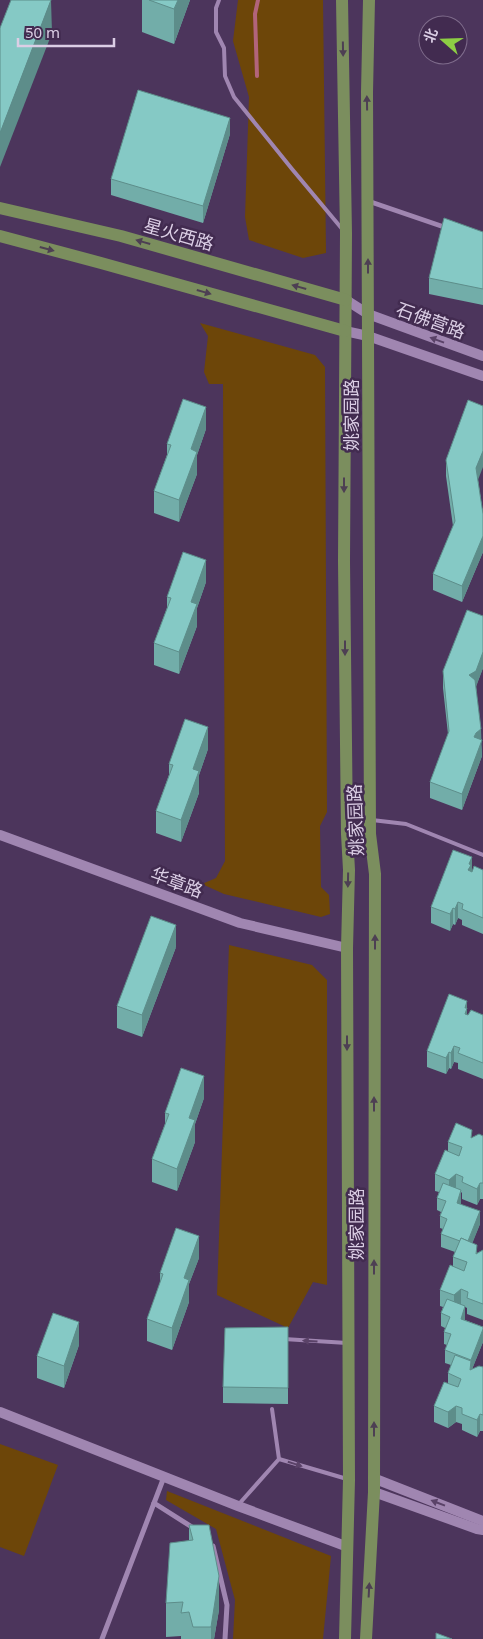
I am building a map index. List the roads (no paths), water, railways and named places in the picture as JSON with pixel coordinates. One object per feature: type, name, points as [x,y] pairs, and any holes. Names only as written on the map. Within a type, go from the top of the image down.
[{"type":"main road","name":"姚家园路","points":[[342,0],[346,234],[344,580],[349,870],[347,948],[349,1480],[345,1639]]},
{"type":"main road","name":"姚家园路","points":[[366,1639],[374,1492],[375,874],[370,820],[368,0]]},
{"type":"main road","name":"星火西路","points":[[0,208],[121,236],[346,300]]},
{"type":"main road","points":[[0,236],[345,331]]},
{"type":"street","points":[[368,201],[456,231]]},
{"type":"street","name":"石佛营路","points":[[346,300],[368,314],[483,356]]},
{"type":"street","name":"石佛营路","points":[[345,331],[368,336],[483,376]]},
{"type":"street","name":"华章路","points":[[0,835],[240,923],[347,948]]},
{"type":"street","points":[[0,1412],[238,1506],[348,1547]]},
{"type":"street","points":[[102,1639],[164,1477]]},
{"type":"street","points":[[374,1478],[483,1521]]},
{"type":"street","points":[[374,1492],[483,1530]]},
{"type":"street","points":[[154,1503],[203,1535]]},
{"type":"street","points":[[211,1540],[227,1605],[226,1639]]},
{"type":"lane","points":[[219,0],[216,8],[216,32],[224,48],[225,76],[234,96],[346,234]]},
{"type":"lane","points":[[370,820],[406,824],[483,855]]},
{"type":"lane","points":[[281,1339],[349,1343]]},
{"type":"lane","points":[[238,1506],[279,1459],[272,1410]]},
{"type":"lane","points":[[279,1459],[349,1480]]},
{"type":"waterway","points":[[257,76],[255,14],[258,0]]}]
